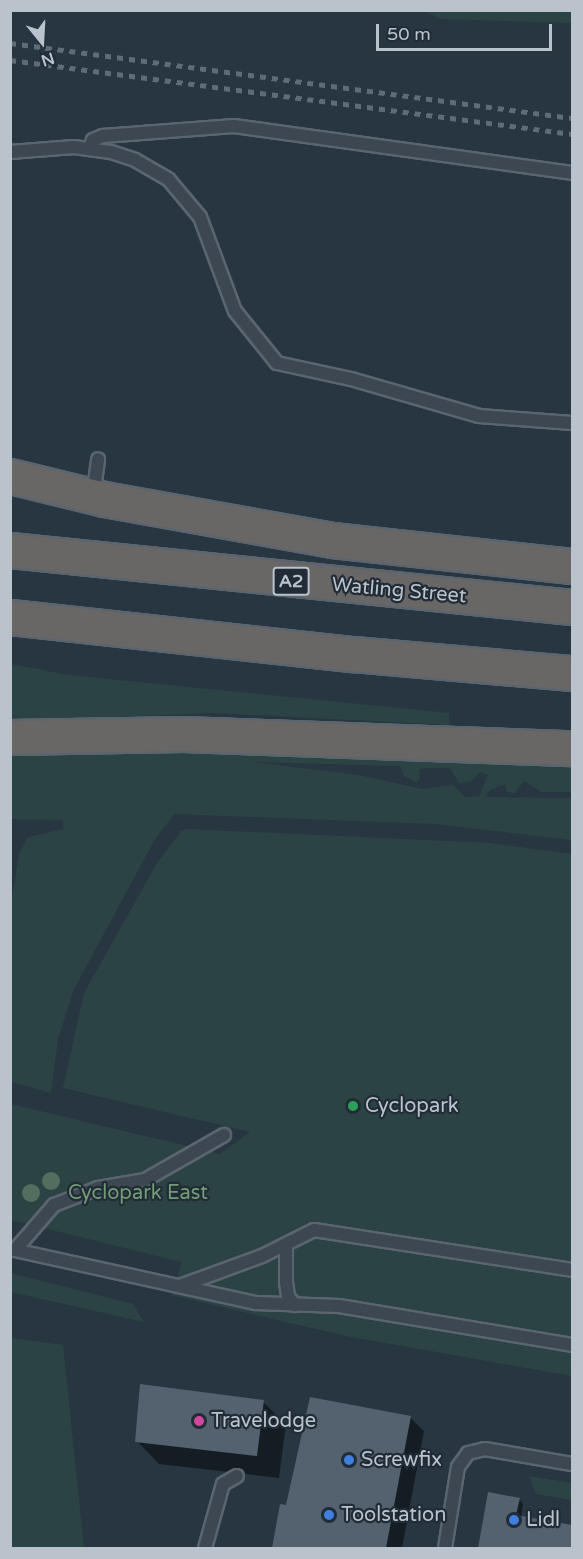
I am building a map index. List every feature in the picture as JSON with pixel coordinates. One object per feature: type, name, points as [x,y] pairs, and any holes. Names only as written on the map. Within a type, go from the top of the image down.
[{"type":"highway","points":[[10,476],[93,495],[332,540],[573,566]]},
{"type":"highway","name":"Watling Street","points":[[10,550],[573,607]]},
{"type":"highway","points":[[10,617],[353,654],[573,673]]},
{"type":"highway","points":[[10,737],[183,734],[573,748]]},
{"type":"lane","points":[[90,149],[93,140],[100,136],[234,126],[573,173]]},
{"type":"lane","points":[[10,152],[90,149],[147,165],[169,180],[189,199],[205,226],[232,305],[253,338],[278,363],[351,379],[479,416],[573,423]]},
{"type":"lane","points":[[93,495],[98,459]]},
{"type":"lane","points":[[13,1250],[54,1205],[98,1188],[145,1180],[224,1135]]},
{"type":"lane","points":[[180,1286],[286,1244],[314,1230],[573,1270]]},
{"type":"lane","points":[[286,1244],[288,1297],[295,1305]]},
{"type":"lane","points":[[13,1250],[256,1303],[339,1306],[573,1345]]},
{"type":"lane","points":[[445,1548],[458,1467],[468,1453],[485,1449],[573,1464]]},
{"type":"lane","points":[[205,1548],[223,1484],[237,1476]]},
{"type":"green space","points":[[425,11],[572,11],[572,23],[441,19]]},
{"type":"green space","points":[[11,664],[68,675],[449,713],[449,725],[214,713],[11,721]]},
{"type":"green space","points":[[137,748],[572,763],[571,792],[541,792],[524,781],[515,793],[507,792],[505,784],[490,790],[486,797],[572,798],[572,840],[436,824],[174,814],[155,839],[74,989],[58,1039],[51,1093],[11,1082],[10,911],[19,854],[28,837],[63,829],[63,820],[11,819],[11,752]],"holes":[[[254,762],[400,766],[404,776],[416,782],[420,779],[419,769],[427,768],[450,768],[459,783],[472,781],[480,772],[488,775],[479,797],[465,797],[453,785],[422,789],[359,775]]]},
{"type":"green space","name":"Cyclopark","points":[[188,829],[490,843],[572,854],[572,1376],[346,1336],[171,1295],[182,1262],[11,1220],[11,1104],[220,1154],[250,1132],[63,1088],[84,993],[157,863],[181,831]]},
{"type":"green space","points":[[11,1273],[133,1304],[144,1322],[11,1292]]},
{"type":"green space","points":[[11,1338],[63,1345],[84,1548],[11,1548]]},
{"type":"green space","points":[[529,1476],[572,1483],[572,1500],[536,1494]]},
{"type":"building","name":"Travelodge","points":[[140,1384],[264,1400],[257,1456],[135,1442]]},
{"type":"building","name":"Screwfix","points":[[310,1397],[411,1416],[386,1548],[272,1548],[280,1504],[286,1505]]},
{"type":"building","name":"Lidl","points":[[488,1492],[520,1498],[516,1515],[572,1525],[572,1548],[478,1548]]},
{"type":"railway","points":[[10,43],[572,118]]},
{"type":"railway","points":[[10,60],[572,134]]},
{"type":"place","name":"Cyclopark","points":[[353,1106]]},
{"type":"place","name":"Travelodge","points":[[199,1421]]},
{"type":"place","name":"Screwfix","points":[[349,1460]]},
{"type":"place","name":"Toolstation","points":[[329,1515]]},
{"type":"place","name":"Lidl","points":[[514,1520]]},
{"type":"park label","name":"Cyclopark East","points":[[138,1193]]}]
